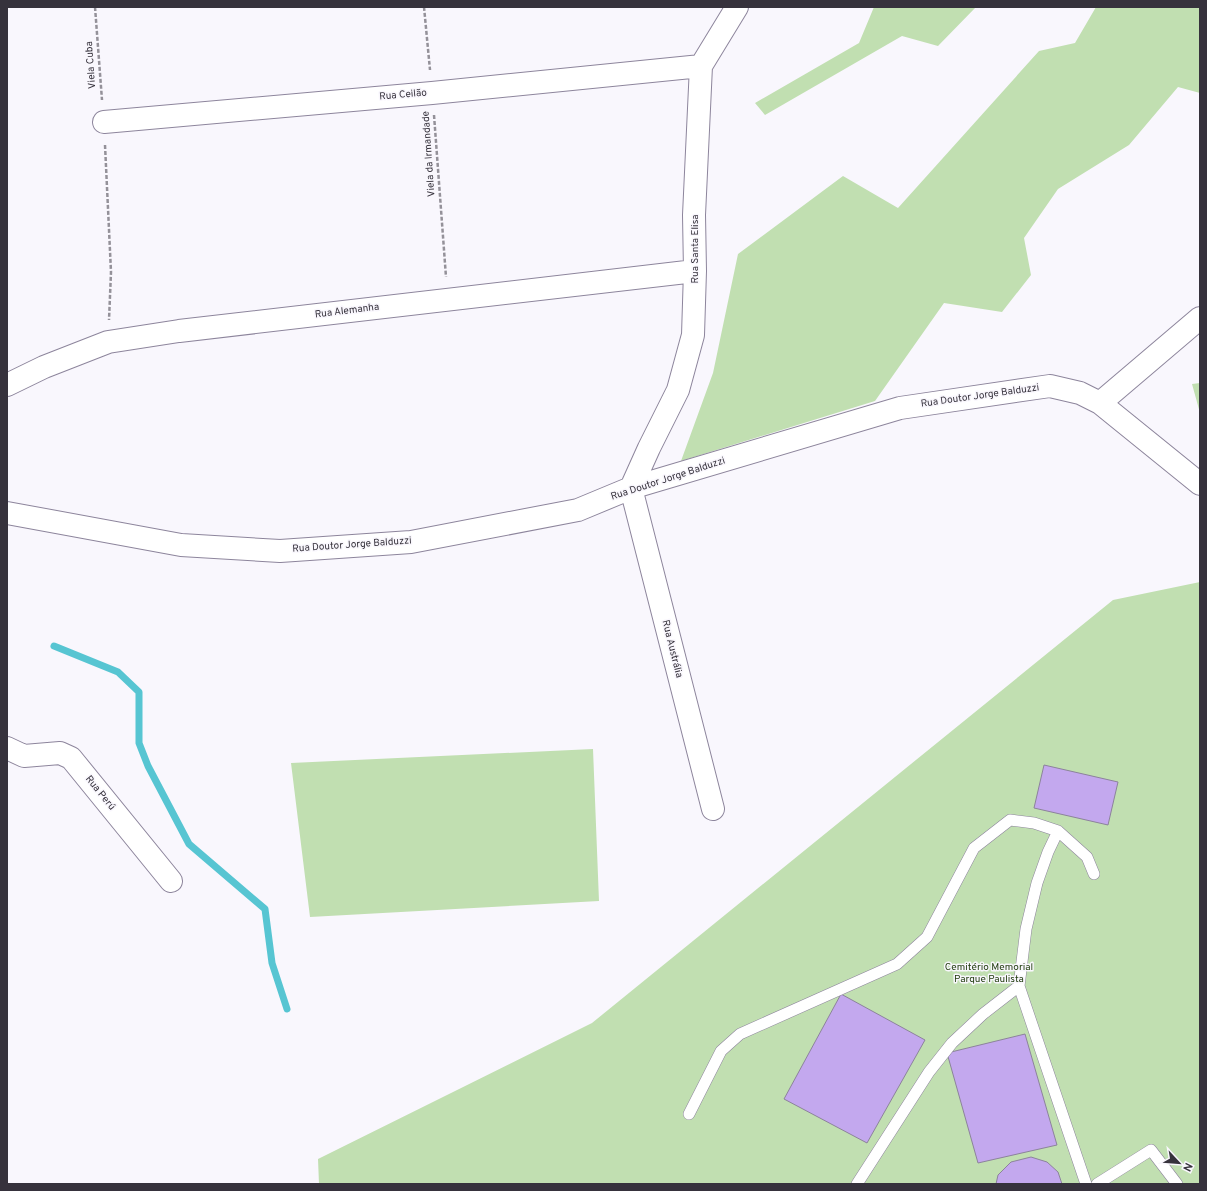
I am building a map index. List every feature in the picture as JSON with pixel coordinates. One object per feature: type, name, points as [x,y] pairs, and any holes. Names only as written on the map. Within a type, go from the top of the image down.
[{"type":"street","name":"Rua Santa Elisa","points":[[631,488],[678,390],[693,335],[695,271],[694,215],[702,66],[737,7]]},
{"type":"street","name":"Rua Ceilão","points":[[104,122],[432,93],[702,66]]},
{"type":"street","name":"Rua Alemanha","points":[[7,385],[44,367],[108,342],[178,331],[695,271]]},
{"type":"street","points":[[1100,403],[1200,318]]},
{"type":"street","name":"Rua Doutor Jorge Balduzzi","points":[[7,513],[181,545],[280,551],[411,542],[578,510],[631,488],[900,408],[1050,386],[1080,393],[1100,403],[1200,484]]},
{"type":"street","name":"Rua Austrália","points":[[631,488],[713,809]]},
{"type":"street","name":"Rua Perú","points":[[7,748],[24,756],[60,753],[71,758],[171,881]]},
{"type":"lane","points":[[689,1114],[721,1051],[740,1034],[897,964],[927,937],[974,848],[1010,820],[1034,823],[1058,831],[1087,856],[1094,874]]},
{"type":"lane","points":[[1058,831],[1048,852],[1037,883],[1026,930],[1019,986],[1086,1184]]},
{"type":"lane","points":[[857,1184],[929,1072],[952,1043],[983,1014],[1019,986]]},
{"type":"lane","points":[[1098,1184],[1151,1150],[1177,1184]]},
{"type":"path","name":"Viela Cuba","points":[[95,7],[104,122],[111,272],[108,342]]},
{"type":"path","name":"Viela da Irmandade","points":[[424,7],[448,300]]},
{"type":"green space","points":[[874,7],[976,7],[938,46],[902,36],[765,115],[755,103],[859,43]]},
{"type":"green space","points":[[1096,7],[1200,7],[1200,93],[1178,87],[1129,145],[1058,189],[1024,238],[1031,275],[1002,312],[944,303],[875,401],[681,461],[713,373],[738,254],[843,176],[898,208],[1039,51],[1075,43]]},
{"type":"green space","points":[[1200,383],[1200,413],[1192,384]]},
{"type":"green space","name":"Cemitério Memorial Parque Paulista","points":[[1200,582],[1200,1184],[319,1184],[318,1159],[592,1023],[1113,600]]},
{"type":"green space","points":[[593,749],[599,901],[310,917],[291,763]]},
{"type":"building","points":[[1044,765],[1118,782],[1108,825],[1034,808]]},
{"type":"building","points":[[841,994],[925,1040],[867,1143],[784,1099]]},
{"type":"building","points":[[1025,1034],[1057,1145],[978,1163],[947,1053]]},
{"type":"building","points":[[1031,1157],[1047,1162],[1058,1172],[1062,1184],[996,1184],[998,1175],[1011,1162]]},
{"type":"waterway","points":[[54,646],[118,672],[139,692],[139,743],[148,766],[189,844],[265,909],[272,963],[287,1009]]}]
